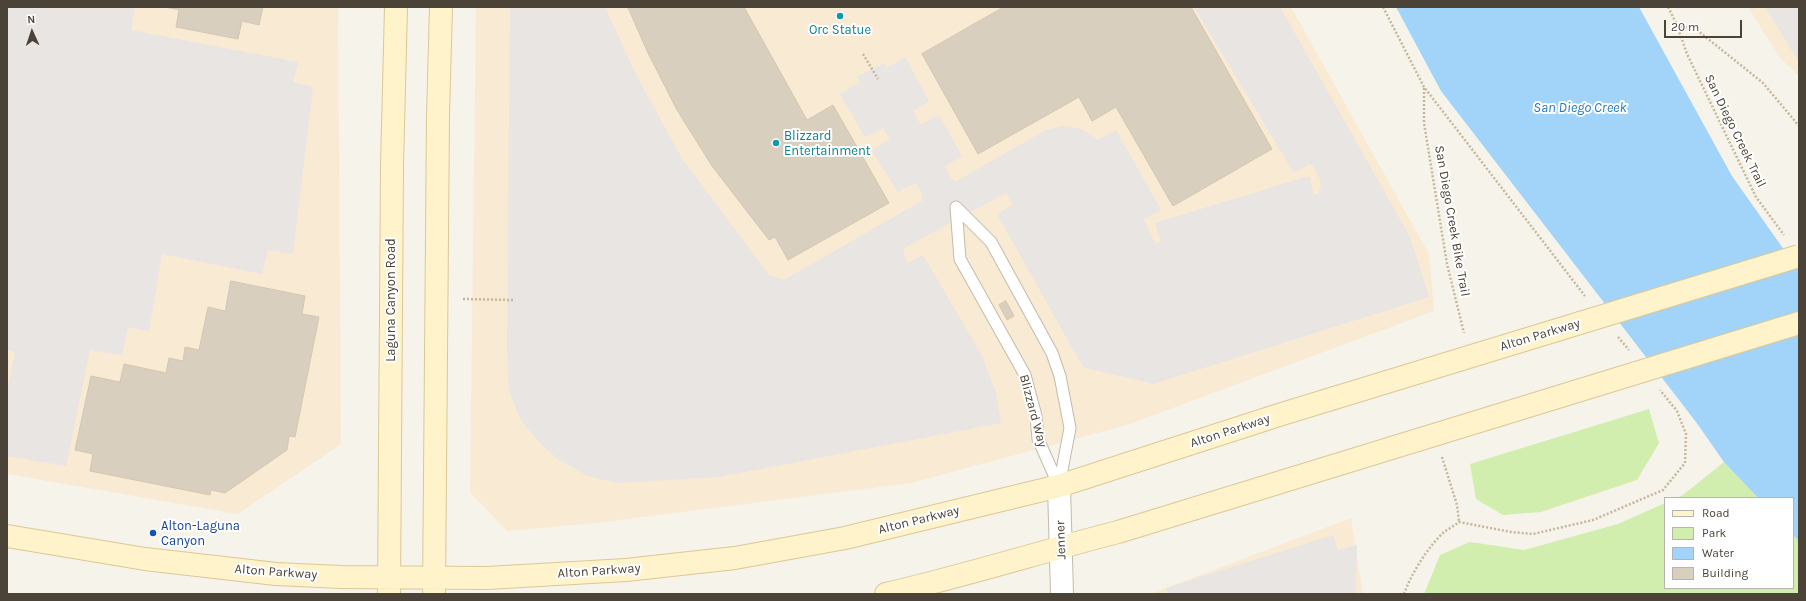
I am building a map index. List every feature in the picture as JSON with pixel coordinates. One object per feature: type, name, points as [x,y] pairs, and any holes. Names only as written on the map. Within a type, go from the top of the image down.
[{"type":"main road","name":"Laguna Canyon Road","points":[[389,586],[392,165],[396,7]]},
{"type":"main road","points":[[434,586],[438,115],[441,7]]},
{"type":"main road","name":"Alton Parkway","points":[[7,536],[85,550],[213,568],[389,586],[434,586],[487,578],[569,574],[735,558],[845,538],[1059,486],[1472,356],[1799,256]]},
{"type":"main road","points":[[886,594],[985,570],[1061,546],[1118,532],[1799,323]]},
{"type":"street","name":"Jenner","points":[[1059,486],[1062,594]]},
{"type":"lane","name":"Blizzard Way","points":[[956,207],[990,242],[1052,354],[1060,376],[1070,428],[1059,486],[1038,439],[1036,416],[1025,375],[960,259],[956,207]]},
{"type":"path","name":"San Diego Creek Trail","points":[[1668,7],[1677,25],[1687,54],[1756,197],[1784,235]]},
{"type":"path","points":[[1677,25],[1698,31],[1763,83],[1799,126]]},
{"type":"path","points":[[863,54],[878,79]]},
{"type":"path","name":"San Diego Creek Bike Trail","points":[[1424,87],[1424,123],[1447,264],[1460,322],[1472,356]]},
{"type":"path","points":[[463,299],[513,300]]},
{"type":"path","points":[[1435,434],[1457,505],[1459,522]]},
{"type":"shaded area","points":[[7,7],[338,7],[341,444],[238,514],[7,474]]},
{"type":"shaded area","points":[[7,7],[135,7],[131,30],[298,62],[293,82],[313,87],[293,254],[268,250],[262,274],[162,254],[149,331],[128,327],[122,355],[90,350],[66,466],[7,456],[7,392],[15,352],[7,350]]},
{"type":"shaded area","name":"Blizzard Entertainment","points":[[476,7],[1291,7],[1429,254],[1434,311],[1127,425],[911,483],[596,523],[507,531],[470,492]]},
{"type":"shaded area","points":[[510,7],[605,7],[635,73],[681,157],[769,275],[784,280],[922,201],[922,194],[916,183],[898,192],[872,151],[890,139],[883,128],[865,137],[840,94],[860,82],[857,77],[884,63],[887,68],[905,57],[929,101],[913,111],[921,125],[939,115],[962,156],[945,166],[951,179],[955,182],[1046,130],[1063,126],[1081,129],[1098,140],[1116,130],[1161,210],[1144,219],[1153,240],[1157,243],[1161,242],[1155,223],[1309,176],[1314,195],[1319,193],[1321,185],[1320,179],[1313,165],[1309,164],[1294,173],[1194,7],[1280,7],[1410,237],[1429,297],[1153,384],[1083,367],[997,214],[1011,206],[1012,203],[1007,194],[1004,194],[904,248],[903,251],[908,263],[923,255],[982,356],[996,392],[1001,423],[719,477],[617,483],[588,476],[559,460],[540,443],[520,419],[509,390],[507,348]]},
{"type":"shaded area","points":[[1748,7],[1799,7],[1799,76],[1780,58]]},
{"type":"shaded area","points":[[1765,7],[1799,7],[1799,61],[1789,46]]},
{"type":"shaded area","points":[[1351,518],[1363,594],[1151,594],[1166,588]]},
{"type":"shaded area","points":[[1333,535],[1338,550],[1357,545],[1356,594],[1168,594],[1166,588]]},
{"type":"green space","points":[[1649,409],[1659,443],[1637,480],[1541,512],[1503,515],[1476,499],[1470,464]]},
{"type":"green space","points":[[1724,462],[1757,497],[1678,497],[1683,495]]},
{"type":"green space","points":[[1664,503],[1664,589],[1794,589],[1794,536],[1799,541],[1799,594],[1424,594],[1440,555],[1470,542],[1524,550],[1618,524]]},
{"type":"water","name":"San Diego Creek","points":[[1396,7],[1639,7],[1732,176],[1799,271],[1799,541],[1794,536],[1794,497],[1757,497],[1724,462],[1696,422],[1441,91]]},
{"type":"building","points":[[164,7],[263,7],[259,25],[242,21],[238,39],[176,27],[179,10]]},
{"type":"building","name":"Blizzard Entertainment","points":[[628,7],[744,7],[807,120],[833,105],[889,203],[788,260],[775,237],[769,240],[712,166],[677,110],[648,53]]},
{"type":"building","points":[[1004,7],[1191,7],[1272,149],[1173,206],[1116,107],[1092,121],[1079,97],[978,154],[922,54]]},
{"type":"building","points":[[231,281],[305,296],[302,314],[319,317],[295,437],[289,436],[287,450],[225,493],[211,490],[210,495],[90,471],[93,454],[75,450],[91,376],[120,382],[124,364],[166,373],[169,358],[183,361],[185,347],[199,350],[208,307],[225,311]]},
{"type":"building","points":[[1006,301],[1014,316],[1007,320],[999,305]]},
{"type":"place","name":"Orc Statue","points":[[840,16]]},
{"type":"place","name":"Blizzard Entertainment","points":[[776,143]]},
{"type":"place","name":"Alton-Laguna Canyon","points":[[153,533]]}]
